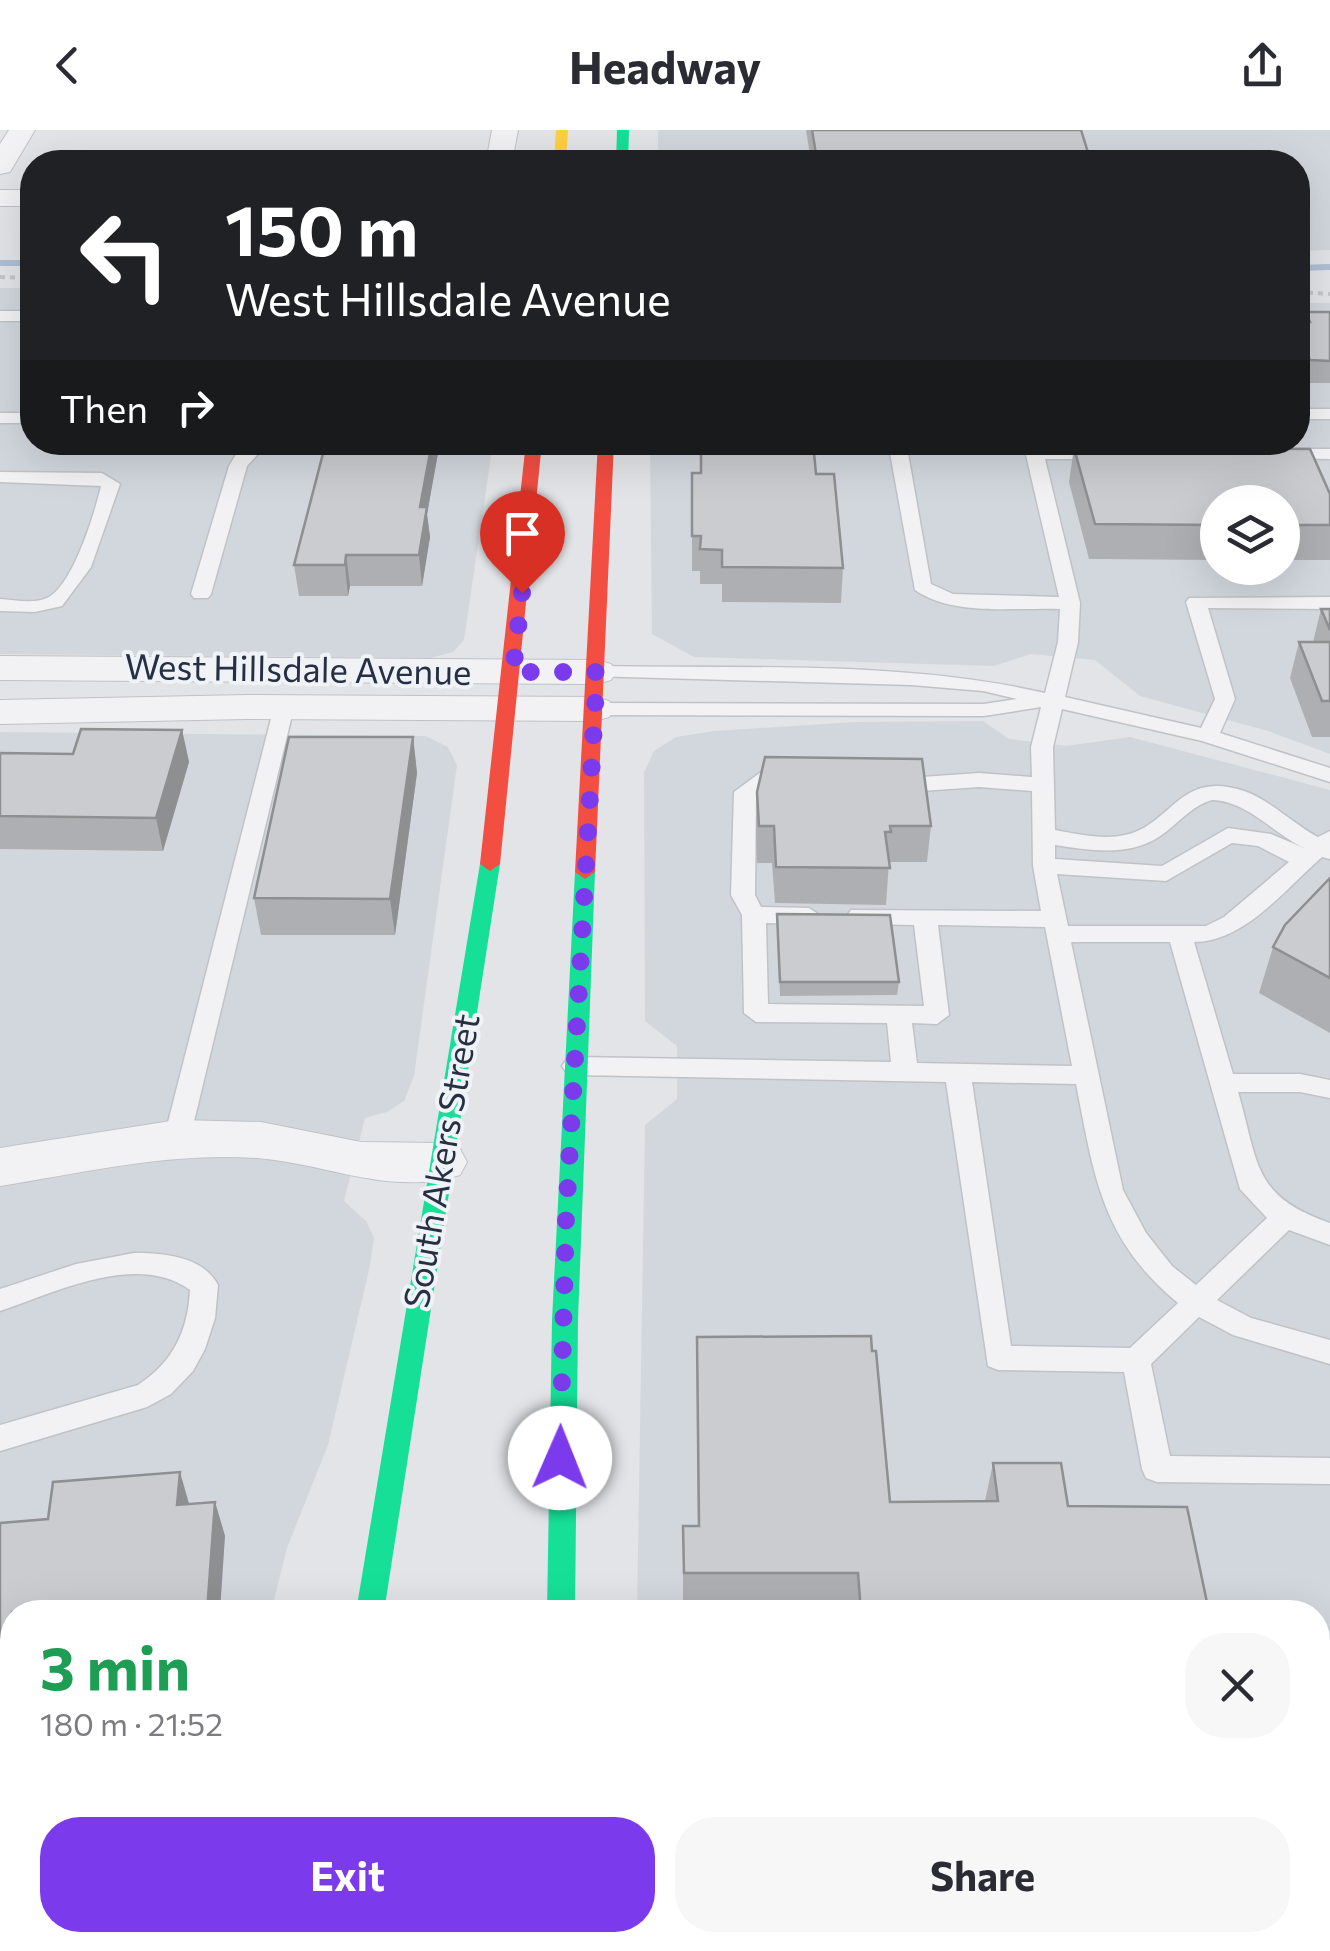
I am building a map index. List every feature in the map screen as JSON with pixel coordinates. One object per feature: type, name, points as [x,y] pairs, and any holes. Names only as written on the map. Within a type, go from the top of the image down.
[{"type":"main road","name":"South Akers Street","points":[[372,1600],[467,1019],[511,690],[533,455]]},
{"type":"main road","points":[[561,1600],[562,1322],[605,455]]},
{"type":"street","points":[[0,166],[22,130]]},
{"type":"street","name":"West Hillsdale Avenue","points":[[0,668],[596,691]]},
{"type":"street","name":"West Hillsdale Avenue","points":[[0,712],[284,707],[511,690]]},
{"type":"street","points":[[0,1167],[176,1138],[261,1140],[361,1161],[442,1162]]},
{"type":"lane","points":[[201,594],[244,455]]},
{"type":"lane","points":[[899,455],[922,586],[934,595],[952,600],[1070,603]]},
{"type":"lane","points":[[1036,455],[1070,603],[1068,642],[1042,747],[1044,866],[1110,1190],[1120,1214],[1162,1274],[1198,1303],[1243,1327],[1330,1352]]},
{"type":"lane","points":[[0,477],[102,478],[111,484],[93,538],[65,595],[46,605],[0,605]]},
{"type":"lane","points":[[1208,736],[1226,699],[1196,602],[1330,602]]},
{"type":"lane","points":[[596,691],[911,679],[983,685],[1208,736],[1330,775]]},
{"type":"lane","points":[[596,691],[984,710],[1052,700]]},
{"type":"lane","points":[[176,1138],[284,707]]},
{"type":"lane","points":[[802,776],[770,777],[752,784],[745,792],[743,895],[754,915],[756,1012],[937,1015],[925,917]]},
{"type":"lane","points":[[876,776],[1042,785]]},
{"type":"lane","points":[[1043,836],[1128,842],[1142,836],[1190,798],[1220,794],[1250,800],[1278,825],[1320,849]]},
{"type":"lane","points":[[1044,866],[1166,874],[1228,834],[1320,849]]},
{"type":"lane","points":[[754,915],[925,917],[1209,934],[1232,923],[1320,849]]},
{"type":"lane","points":[[1180,934],[1253,1189],[1285,1218],[1330,1234]]},
{"type":"lane","points":[[899,1014],[904,1072]]},
{"type":"lane","points":[[575,1066],[1086,1075]]},
{"type":"lane","points":[[958,1074],[998,1358],[1136,1360],[1285,1218]]},
{"type":"lane","points":[[1222,1083],[1300,1083],[1330,1089]]},
{"type":"lane","points":[[0,1300],[90,1271],[139,1264],[192,1272],[204,1286],[204,1302],[184,1366],[169,1382],[148,1394],[0,1438]]},
{"type":"lane","points":[[1136,1360],[1157,1469],[1330,1471]]},
{"type":"shaded area","points":[[658,130],[1330,130],[1330,250],[1310,251],[1310,150],[658,150]]},
{"type":"shaded area","points":[[0,288],[20,288],[20,455],[491,455],[464,640],[453,652],[430,658],[0,654]]},
{"type":"shaded area","points":[[1310,303],[1330,303],[1330,754],[1268,731],[1140,696],[1095,660],[1031,654],[994,666],[694,657],[652,634],[650,455],[1310,455]]},
{"type":"shaded area","points":[[983,721],[1009,739],[1066,746],[1130,737],[1330,790],[1330,1600],[637,1600],[645,1125],[677,1099],[677,1046],[645,1021],[644,772],[654,751],[676,737],[855,722]]},
{"type":"shaded area","points":[[0,732],[426,736],[448,747],[457,765],[414,1076],[404,1101],[387,1112],[365,1118],[344,1201],[366,1221],[374,1238],[369,1270],[328,1445],[287,1548],[274,1600],[0,1600]]},
{"type":"building","points":[[812,130],[1081,130],[1087,150],[815,150]]},
{"type":"building","points":[[1310,312],[1330,312],[1330,361],[1310,360]]},
{"type":"building","points":[[1310,449],[1330,494],[1330,525],[1300,525],[1300,485],[1200,485],[1200,525],[1095,524],[1076,455],[1310,455]]},
{"type":"building","points":[[323,455],[430,455],[420,507],[427,507],[419,555],[346,555],[345,565],[294,565]]},
{"type":"building","points":[[701,455],[814,455],[816,474],[834,474],[843,568],[722,567],[722,550],[700,549],[701,536],[692,536],[692,473],[701,473]]},
{"type":"building","points":[[1321,609],[1330,609],[1330,630]]},
{"type":"building","points":[[1299,642],[1330,642],[1330,701],[1322,701]]},
{"type":"building","points":[[81,729],[182,730],[156,818],[0,816],[0,753],[73,754]]},
{"type":"building","points":[[289,737],[413,737],[390,899],[254,898]]},
{"type":"building","points":[[765,757],[922,759],[931,826],[890,826],[891,832],[885,832],[890,868],[776,867],[774,826],[759,826],[757,792]]},
{"type":"building","points":[[1330,878],[1330,978],[1273,947],[1285,925]]},
{"type":"building","points":[[777,914],[890,915],[899,982],[780,982]]},
{"type":"building","points":[[871,1336],[872,1351],[876,1351],[890,1502],[998,1501],[993,1463],[1061,1463],[1068,1506],[1187,1507],[1206,1600],[860,1600],[858,1573],[684,1573],[683,1526],[699,1526],[697,1337]]},
{"type":"building","points":[[180,1472],[177,1505],[215,1502],[208,1600],[0,1600],[0,1523],[48,1519],[53,1482]]},
{"type":"waterway","points":[[0,263],[20,263]]},
{"type":"waterway","points":[[1310,268],[1330,267]]},
{"type":"traffic: fast","points":[[622,150],[623,130]]},
{"type":"traffic: fast","points":[[372,1600],[490,864]]},
{"type":"traffic: fast","points":[[561,1600],[565,1320],[585,872]]},
{"type":"traffic: slow","points":[[561,150],[562,130]]},
{"type":"traffic: jam","points":[[490,864],[533,455]]},
{"type":"traffic: jam","points":[[585,872],[605,455]]},
{"type":"route","points":[[522,593],[513,672],[597,672],[566,1217],[560,1458]]}]
